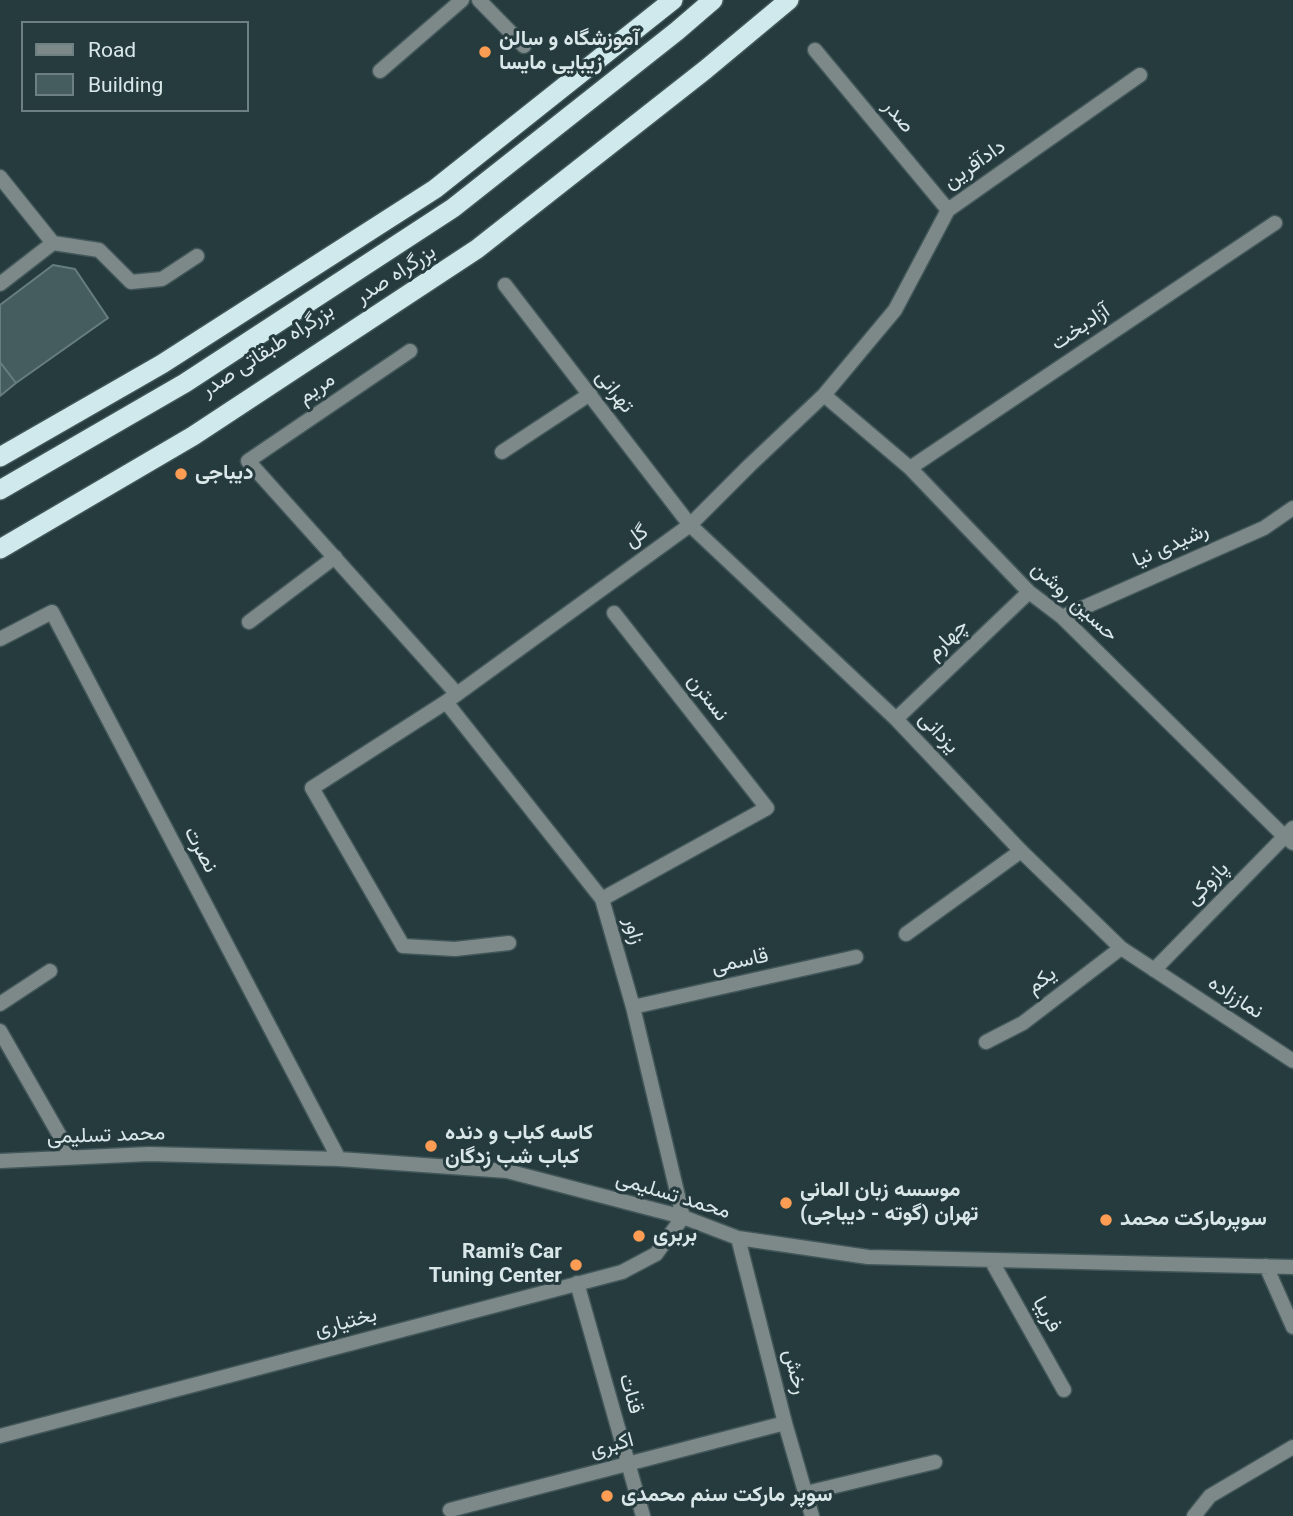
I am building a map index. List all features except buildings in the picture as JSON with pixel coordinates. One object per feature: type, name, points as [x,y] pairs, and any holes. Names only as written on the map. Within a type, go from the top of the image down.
[{"type":"highway","points":[[0,457],[162,364],[435,189],[673,0]]},
{"type":"highway","name":"بزرگراه طبقاتی صدر","points":[[0,490],[185,383],[453,208],[713,0]]},
{"type":"highway","name":"بزرگراه طبقاتی صدر","points":[[0,541],[190,429],[474,244],[779,0]]},
{"type":"highway","name":"بزرگراه صدر","points":[[0,549],[193,436],[477,249],[705,70],[789,0]]},
{"type":"street","points":[[380,71],[462,0]]},
{"type":"street","points":[[479,0],[524,47]]},
{"type":"street","name":"صدر","points":[[816,50],[947,211]]},
{"type":"street","name":"دادآفرین","points":[[824,395],[895,310],[947,211],[1140,75]]},
{"type":"street","points":[[0,177],[53,243],[99,250],[131,282],[162,279],[197,256]]},
{"type":"street","name":"آزادبخت","points":[[910,468],[1275,223]]},
{"type":"street","points":[[0,284],[53,243]]},
{"type":"street","name":"تهرانی","points":[[505,285],[690,525]]},
{"type":"street","name":"مریم","points":[[335,557],[248,461],[410,351]]},
{"type":"street","points":[[502,452],[590,394]]},
{"type":"street","name":"حسین روشن","points":[[824,395],[910,468],[1029,592],[1062,617],[1290,836]]},
{"type":"street","name":"گل","points":[[509,943],[455,949],[403,946],[312,788],[452,698],[690,525],[824,395]]},
{"type":"street","name":"رشیدی نیا","points":[[1062,617],[1264,528],[1293,508]]},
{"type":"street","name":"یزدانی","points":[[690,525],[896,719],[1021,851],[1121,948],[1154,970]]},
{"type":"street","points":[[249,622],[335,557],[452,698]]},
{"type":"street","name":"چهارم","points":[[896,719],[1029,592]]},
{"type":"street","name":"نصرت","points":[[0,639],[52,612],[339,1159]]},
{"type":"street","name":"نسترن","points":[[602,899],[767,808],[614,613]]},
{"type":"street","name":"زاور","points":[[452,698],[602,899],[633,1007],[682,1217]]},
{"type":"street","name":"پازوکی","points":[[1154,970],[1290,836]]},
{"type":"street","points":[[906,934],[1021,851]]},
{"type":"street","name":"یکم","points":[[986,1042],[1023,1023],[1121,948]]},
{"type":"street","name":"قاسمی","points":[[633,1007],[856,957]]},
{"type":"street","name":"نماززاده","points":[[1154,970],[1293,1061]]},
{"type":"street","points":[[0,1004],[50,971]]},
{"type":"street","points":[[0,1031],[72,1157]]},
{"type":"street","name":"محمد تسلیمی","points":[[0,1161],[149,1154],[339,1159],[507,1171],[682,1217],[738,1238],[868,1257],[1293,1267]]},
{"type":"street","name":"بختیاری","points":[[0,1436],[622,1272],[656,1254],[682,1217]]},
{"type":"street","name":"رخش","points":[[738,1238],[785,1423],[812,1516]]},
{"type":"street","name":"فریبا","points":[[991,1260],[1064,1390]]},
{"type":"street","points":[[1266,1266],[1293,1327]]},
{"type":"street","name":"قنات","points":[[577,1283],[643,1516]]},
{"type":"street","name":"اکبری","points":[[450,1510],[785,1423]]},
{"type":"street","points":[[1194,1516],[1210,1496],[1293,1447]]},
{"type":"street","points":[[806,1493],[935,1462]]},
{"type":"place","name":"آموزشگاه و سالن زیبایی مایسا","points":[[485,52]]},
{"type":"place","name":"دیباجی","points":[[181,474]]},
{"type":"place","name":"کاسه کباب و دنده کباب شب زدگان","points":[[431,1146]]},
{"type":"place","name":"موسسه زبان المانی تهران (گوته - دیباجی)","points":[[786,1203]]},
{"type":"place","name":"سوپرمارکت محمد","points":[[1106,1220]]},
{"type":"place","name":"بربری","points":[[639,1236]]},
{"type":"place","name":"Rami’s Car Tuning Center","points":[[576,1265]]},
{"type":"place","name":"سوپر مارکت سنم محمدی","points":[[607,1496]]}]
